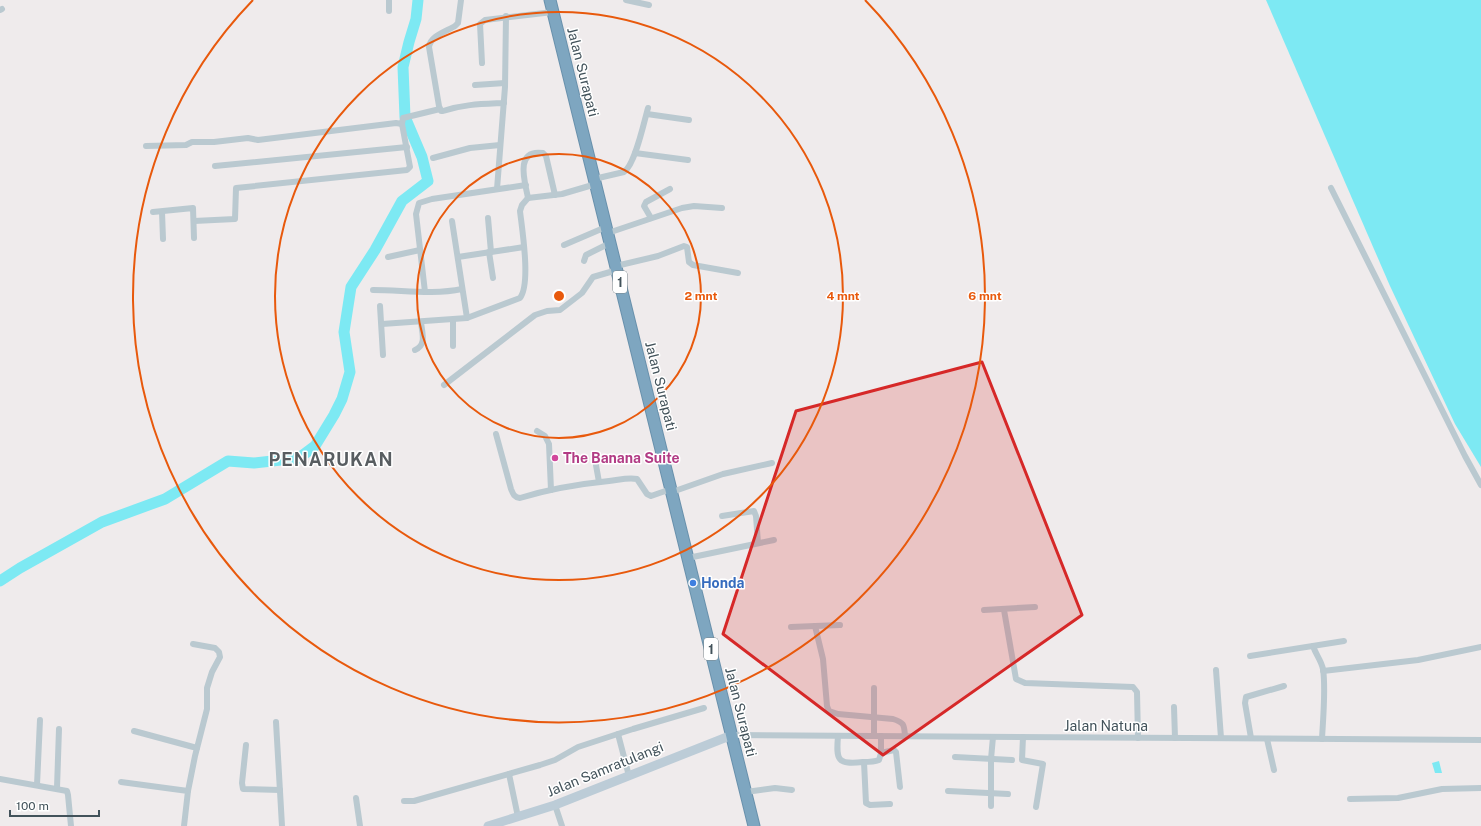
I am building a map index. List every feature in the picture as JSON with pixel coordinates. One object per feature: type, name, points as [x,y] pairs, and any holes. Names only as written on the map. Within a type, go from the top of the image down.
[{"type":"highway","name":"Jalan Surapati","points":[[550,0],[754,826]]},
{"type":"main road","name":"Jalan Samratulangi","points":[[488,826],[555,805],[732,735]]},
{"type":"street","points":[[389,0],[389,12]]},
{"type":"street","points":[[440,109],[430,43],[434,38],[456,26],[458,23],[461,0]]},
{"type":"street","points":[[626,0],[649,5]]},
{"type":"street","points":[[482,63],[481,22],[506,16],[553,12]]},
{"type":"street","points":[[497,189],[504,103],[506,16]]},
{"type":"street","points":[[475,85],[505,83]]},
{"type":"street","points":[[146,146],[186,145],[192,142],[214,142],[248,138],[258,140],[396,123],[411,116],[440,109],[443,111],[459,106],[504,103]]},
{"type":"street","points":[[382,324],[467,318],[521,297],[525,280],[524,247],[520,211],[522,205],[528,198],[555,196],[624,172],[631,164],[648,111],[690,120]]},
{"type":"street","points":[[194,221],[235,219],[236,188],[407,170],[410,167],[403,121]]},
{"type":"street","points":[[433,158],[470,148],[500,145]]},
{"type":"street","points":[[215,166],[407,147]]},
{"type":"street","points":[[528,198],[523,168],[525,161],[531,155],[538,153],[543,153],[546,156],[555,196]]},
{"type":"street","points":[[634,154],[688,160]]},
{"type":"street","points":[[425,292],[416,214],[419,202],[526,185]]},
{"type":"street","points":[[1332,188],[1465,456],[1481,485]]},
{"type":"street","points":[[651,218],[644,206],[646,202],[670,189]]},
{"type":"street","points":[[564,245],[608,234],[682,208],[694,206],[722,208]]},
{"type":"street","points":[[153,212],[193,208],[194,238]]},
{"type":"street","points":[[162,212],[163,239]]},
{"type":"street","points":[[488,218],[493,278]]},
{"type":"street","points":[[452,221],[467,318]]},
{"type":"street","points":[[584,261],[586,255],[608,234]]},
{"type":"street","points":[[444,385],[535,315],[547,311],[560,310],[582,293],[593,277],[616,268],[658,256],[684,246],[687,247],[689,262],[693,265],[738,273]]},
{"type":"street","points":[[458,258],[524,247]]},
{"type":"street","points":[[388,257],[420,250]]},
{"type":"street","points":[[373,290],[445,292],[462,289]]},
{"type":"street","points":[[380,306],[383,355]]},
{"type":"street","points":[[453,320],[453,346]]},
{"type":"street","points":[[414,350],[421,347],[423,343],[421,322]]},
{"type":"street","points":[[537,431],[545,436],[549,444],[551,490]]},
{"type":"street","points":[[496,434],[513,495],[520,498],[587,483],[635,478],[639,480],[647,494],[651,496],[723,474],[772,463]]},
{"type":"street","points":[[594,454],[599,482]]},
{"type":"street","points":[[722,516],[754,511],[756,516],[758,543]]},
{"type":"street","points":[[688,558],[774,540]]},
{"type":"street","points":[[984,610],[1035,607]]},
{"type":"street","points":[[1004,610],[1016,678],[1025,682],[1133,687],[1137,692],[1138,738]]},
{"type":"street","points":[[791,627],[840,625]]},
{"type":"street","points":[[815,626],[823,658],[828,709],[832,713],[838,714],[893,719],[901,722],[904,726],[905,736]]},
{"type":"street","points":[[1250,656],[1344,641]]},
{"type":"street","points":[[184,826],[188,791],[197,748],[208,708],[208,684],[220,654],[215,648],[192,644]]},
{"type":"street","points":[[1313,646],[1315,653],[1320,659],[1323,671],[1322,739]]},
{"type":"street","points":[[1323,671],[1418,660],[1481,647]]},
{"type":"street","points":[[1216,670],[1221,738]]},
{"type":"street","points":[[1251,738],[1246,697],[1284,686]]},
{"type":"street","points":[[838,736],[837,750],[840,759],[849,764],[879,760],[881,753],[874,717],[874,688]]},
{"type":"street","points":[[1174,707],[1175,738]]},
{"type":"street","points":[[404,801],[414,801],[540,765],[555,760],[578,747],[704,708]]},
{"type":"street","points":[[37,785],[40,720]]},
{"type":"street","points":[[276,722],[282,826]]},
{"type":"street","points":[[57,788],[59,729]]},
{"type":"street","points":[[134,731],[197,748]]},
{"type":"street","points":[[618,734],[629,776]]},
{"type":"street","name":"Jalan Natuna","points":[[732,735],[1481,740]]},
{"type":"street","points":[[991,806],[991,759],[993,737]]},
{"type":"street","points":[[1023,737],[1022,760],[1042,764],[1036,807]]},
{"type":"street","points":[[1267,739],[1274,770]]},
{"type":"street","points":[[246,745],[242,783],[243,789],[280,790]]},
{"type":"street","points":[[881,753],[894,750],[896,752],[900,787]]},
{"type":"street","points":[[955,757],[1012,760]]},
{"type":"street","points":[[864,762],[866,803],[890,804]]},
{"type":"street","points":[[509,774],[518,817]]},
{"type":"street","points":[[0,779],[65,790],[68,792],[72,826]]},
{"type":"street","points":[[121,782],[188,791]]},
{"type":"street","points":[[746,792],[775,788],[792,790]]},
{"type":"street","points":[[1350,799],[1398,798],[1442,789],[1481,788]]},
{"type":"street","points":[[948,791],[1008,794]]},
{"type":"street","points":[[356,798],[360,826]]},
{"type":"street","points":[[555,805],[562,826]]},
{"type":"highlighted area","points":[[982,362],[1082,615],[883,755],[723,634],[796,411]]},
{"type":"water","points":[[1266,0],[1481,0],[1481,467],[1455,424],[1390,286]]},
{"type":"water","points":[[1439,761],[1442,773],[1435,773],[1432,763]]},
{"type":"waterway","points":[[0,581],[20,568],[102,522],[165,499],[228,461],[254,463],[299,458],[315,446],[342,399],[350,372],[344,332],[351,287],[375,250],[402,201],[428,181],[422,157],[405,117],[403,67],[416,19],[418,0]]},
{"type":"place","name":"The Banana Suite","points":[[555,458]]},
{"type":"place","name":"Honda","points":[[693,583]]},
{"type":"district","name":"PENARUKAN","points":[[331,459]]}]
